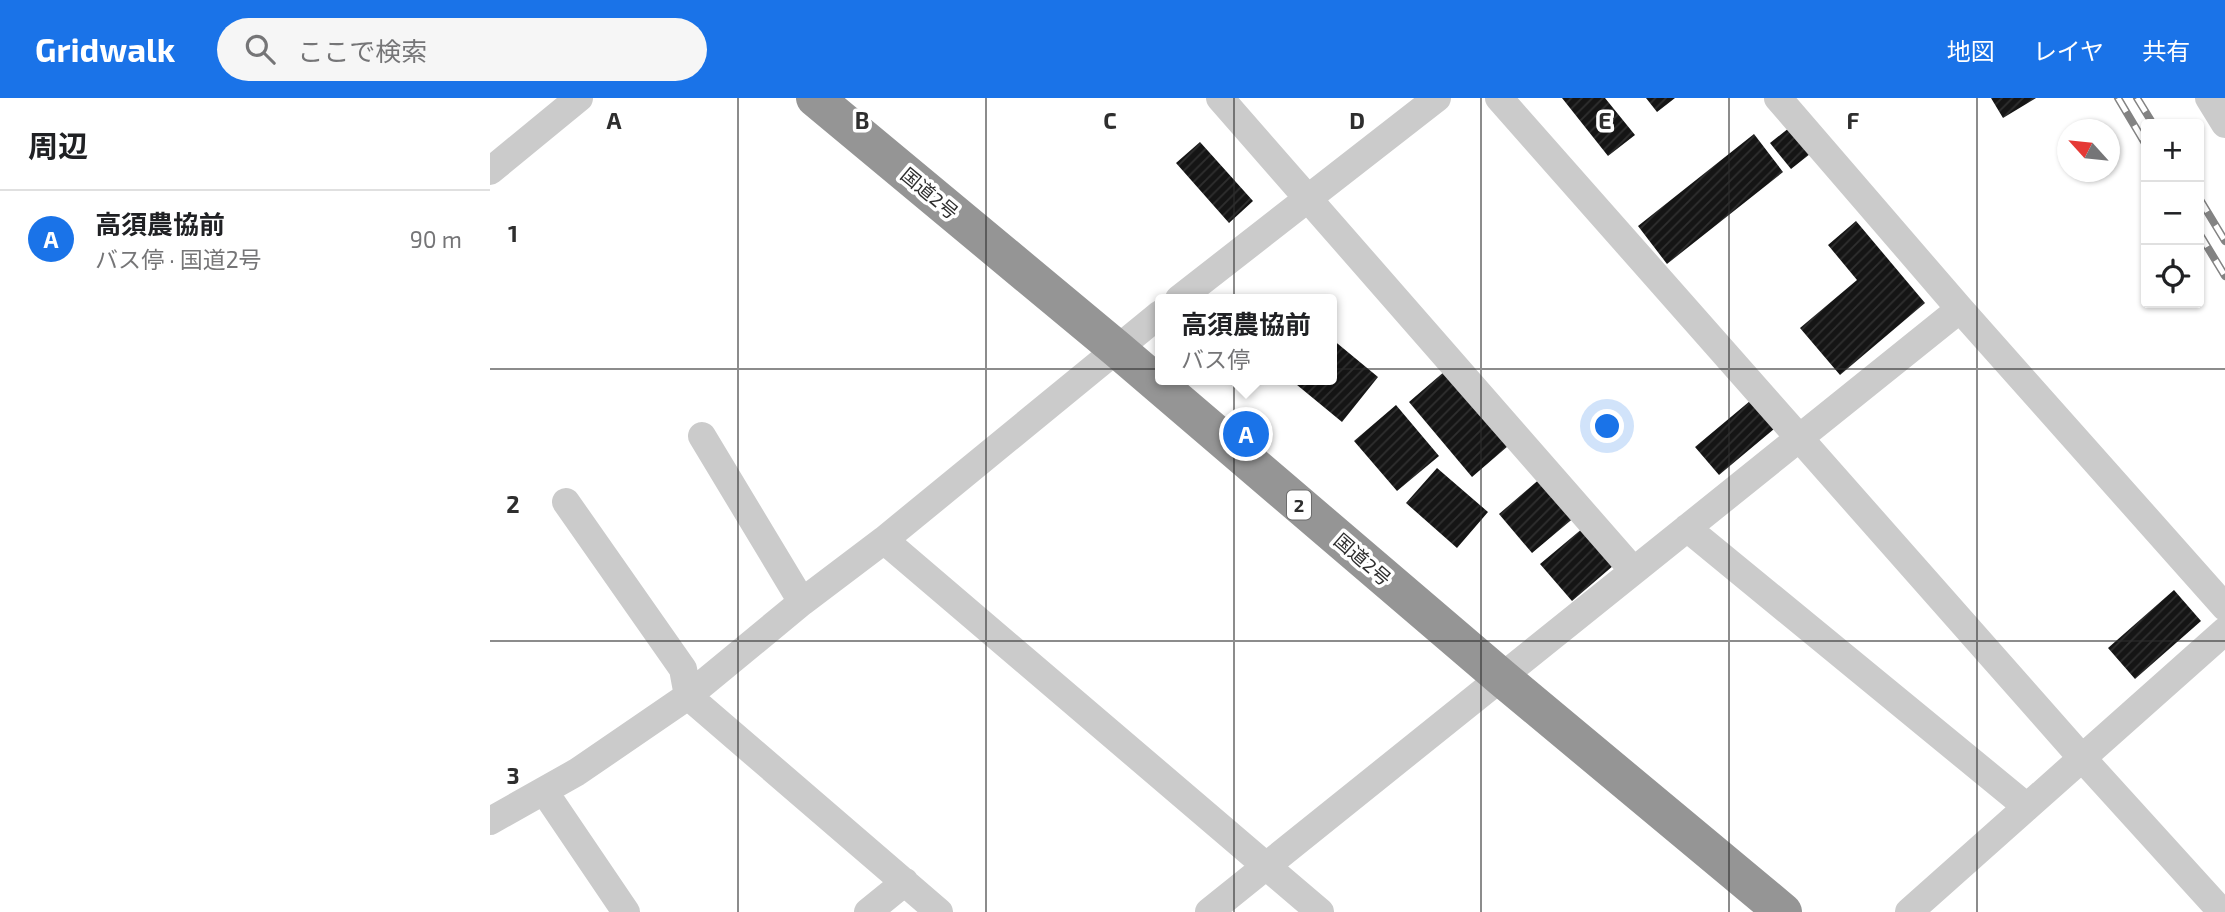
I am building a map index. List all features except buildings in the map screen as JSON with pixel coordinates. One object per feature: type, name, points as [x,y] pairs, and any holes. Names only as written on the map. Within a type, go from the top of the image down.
[{"type":"highway","name":"国道2号","points":[[815,98],[1155,381]]},
{"type":"highway","name":"国道2号","points":[[1160,385],[1502,678],[1783,912]]},
{"type":"street","points":[[490,171],[579,98]]},
{"type":"street","points":[[1220,98],[1633,570]]},
{"type":"street","points":[[1186,294],[1437,98]]},
{"type":"street","points":[[1499,98],[2082,758],[2222,912]]},
{"type":"street","points":[[1778,98],[1960,309],[2225,607]]},
{"type":"street","points":[[2209,98],[2225,124]]},
{"type":"street","points":[[1209,912],[1960,309]]},
{"type":"street","points":[[490,821],[577,772],[688,696],[1155,318]]},
{"type":"street","points":[[702,436],[802,602]]},
{"type":"street","points":[[566,502],[683,669],[688,696],[939,912]]},
{"type":"street","points":[[1687,528],[2027,807]]},
{"type":"street","points":[[884,540],[1320,912]]},
{"type":"street","points":[[1909,912],[2225,631]]},
{"type":"street","points":[[544,791],[626,912]]},
{"type":"street","points":[[868,912],[905,882]]},
{"type":"railway","points":[[2118,98],[2141,137]]},
{"type":"railway","points":[[2137,98],[2150,119]]},
{"type":"railway","points":[[2204,206],[2225,241]]},
{"type":"railway","points":[[2204,241],[2225,276]]},
{"type":"place","name":"高須農協前","points":[[1246,434]]}]
